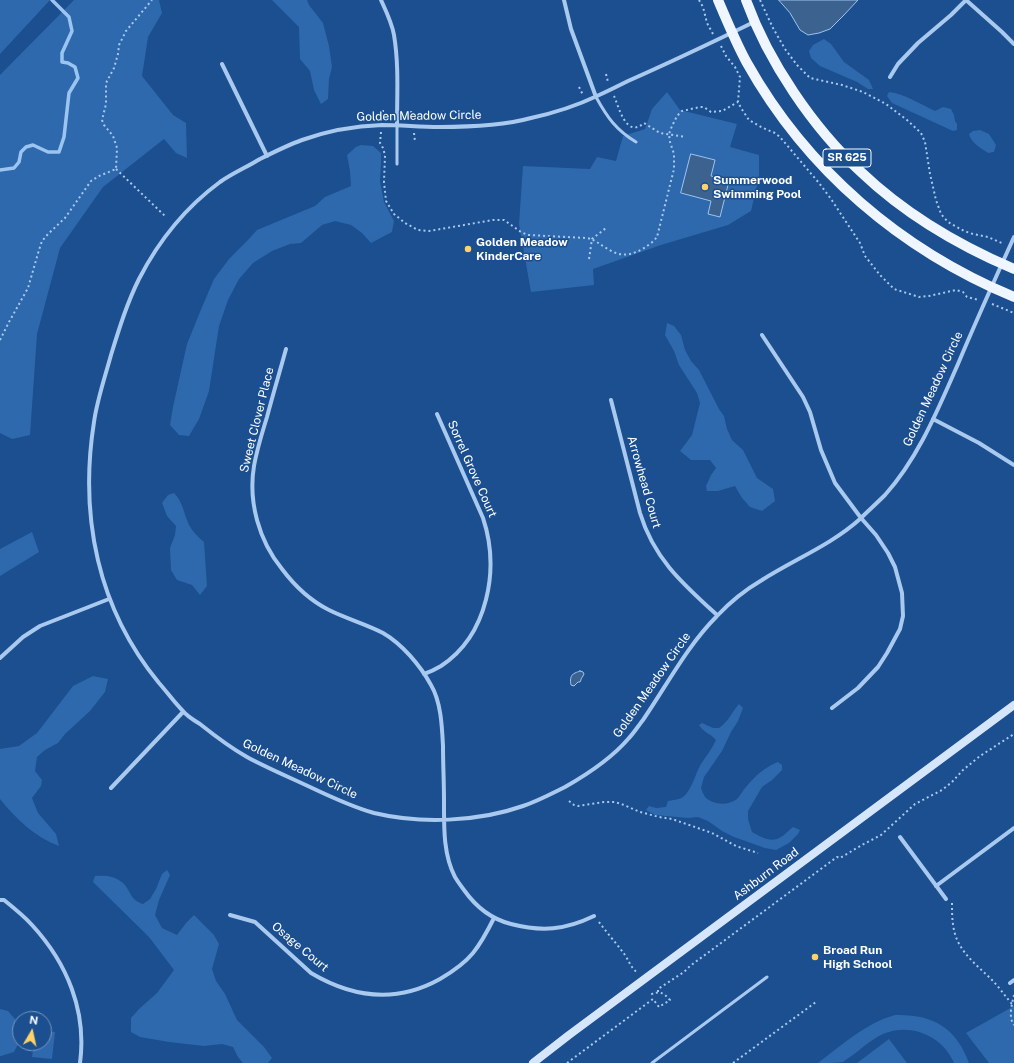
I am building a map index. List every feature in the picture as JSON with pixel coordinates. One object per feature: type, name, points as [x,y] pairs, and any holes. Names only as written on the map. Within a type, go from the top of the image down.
[{"type":"main road","name":"SR 625","points":[[718,0],[732,33],[748,64],[777,110],[816,159],[859,202],[908,240],[948,265],[991,288],[1014,297]]},
{"type":"main road","name":"SR 625","points":[[746,0],[755,22],[777,65],[805,108],[826,135],[861,173],[904,207],[932,226],[1014,269]]},
{"type":"main road","name":"Ashburn Road","points":[[533,1063],[645,978],[1014,705]]},
{"type":"street","points":[[381,0],[392,25],[396,53],[398,86],[397,125]]},
{"type":"street","points":[[564,0],[571,30],[596,97]]},
{"type":"street","points":[[890,77],[898,64],[918,43],[966,0],[1014,44]]},
{"type":"street","name":"Golden Meadow Circle","points":[[755,22],[596,97],[563,110],[529,119],[511,123],[457,127],[397,125],[355,127],[328,132],[302,140],[282,148],[220,182],[189,209],[156,248],[124,313],[99,396],[94,419],[89,464],[90,520],[102,580],[109,599],[124,630],[147,668],[183,712],[215,737],[250,758],[335,799],[372,812],[397,817],[415,819],[444,819],[485,816],[522,807],[544,798],[570,784],[605,760],[632,735],[691,647],[717,615],[750,587],[814,552],[847,530],[861,518],[893,485],[910,461],[933,419],[1014,237]]},
{"type":"street","points":[[222,64],[267,156]]},
{"type":"street","points":[[762,336],[803,397],[810,412],[829,470],[835,483],[861,518],[876,535],[888,553],[895,567],[902,593],[903,616],[900,629],[888,653],[878,667],[858,688],[832,708]]},
{"type":"street","name":"Sweet Clover Place","points":[[286,349],[257,452],[253,473],[253,496],[255,511],[264,540],[276,562],[299,588],[319,604],[330,610],[371,627],[391,638],[406,652],[432,686],[438,706],[442,728],[446,852],[455,878],[470,898],[481,909],[494,918],[522,927],[541,929],[565,926],[594,916]]},
{"type":"street","name":"Arrowhead Court","points":[[611,400],[644,528],[660,557],[686,586],[717,615]]},
{"type":"street","name":"Sorrel Grove Court","points":[[424,674],[440,667],[449,660],[466,642],[474,630],[486,600],[491,570],[487,528],[437,414]]},
{"type":"street","points":[[933,419],[979,443],[1014,465]]},
{"type":"street","points":[[0,658],[23,637],[40,626],[109,599]]},
{"type":"street","points":[[111,788],[183,712]]},
{"type":"street","points":[[936,886],[1014,828]]},
{"type":"street","points":[[900,837],[945,898]]},
{"type":"street","points":[[0,900],[4,900],[32,925],[56,955],[70,982],[76,1000],[80,1020],[82,1051],[80,1063]]},
{"type":"street","name":"Osage Court","points":[[230,915],[255,922],[311,973],[322,980],[347,990],[374,995],[388,995],[410,991],[430,984],[452,972],[476,950],[494,918]]},
{"type":"street","points":[[1010,983],[1014,980]]},
{"type":"lane","points":[[596,97],[604,112],[613,124],[626,136],[636,142]]},
{"type":"lane","points":[[397,125],[397,164]]},
{"type":"lane","points":[[652,1063],[767,977]]},
{"type":"path","points":[[152,0],[126,31],[119,45],[114,68],[106,83],[106,104],[102,120],[113,136],[117,148],[116,169],[165,216]]},
{"type":"path","points":[[760,0],[785,49],[797,65],[810,78],[842,85],[863,92],[886,104],[907,120],[920,134],[926,142],[930,174],[936,200],[941,214],[948,222],[964,231],[988,237],[1009,247]]},
{"type":"path","points":[[606,74],[617,102],[620,115],[630,126],[639,127],[644,123],[660,133],[686,137]]},
{"type":"path","points":[[383,110],[380,143],[383,148],[384,155],[386,201],[394,214],[404,223],[418,230],[429,231],[493,220],[504,220],[528,235],[592,239],[619,254],[624,254],[638,252],[653,242],[657,237],[674,169],[674,154],[670,142],[670,134],[677,116],[682,111],[700,107],[704,107],[711,112],[722,111],[738,102]]},
{"type":"path","points":[[0,340],[28,288],[42,241],[65,218],[91,181],[116,169]]},
{"type":"path","points":[[589,259],[592,239],[606,228]]},
{"type":"path","points":[[658,989],[684,972],[837,857],[840,858],[862,844],[881,835],[915,804],[942,790],[980,756],[1014,734]]},
{"type":"path","points":[[569,801],[578,806],[604,802],[619,803],[640,812],[672,819],[712,833],[736,846],[758,853]]},
{"type":"path","points":[[945,898],[951,897],[955,934],[960,945],[968,957],[992,980],[1012,1004]]},
{"type":"path","points":[[594,916],[624,954],[632,969],[658,989],[658,992]]},
{"type":"path","points":[[567,1063],[653,999],[659,1007],[670,1000],[661,992],[654,992],[650,995]]},
{"type":"path","points":[[1014,995],[1010,1012],[1014,1025]]},
{"type":"path","points":[[733,1063],[816,1002]]},
{"type":"shaded area","points":[[0,0],[50,0],[0,54]]},
{"type":"shaded area","points":[[74,0],[159,0],[162,13],[148,37],[142,76],[173,115],[186,123],[187,158],[176,153],[164,139],[103,187],[60,248],[37,334],[30,435],[12,439],[0,433],[0,75]]},
{"type":"shaded area","points":[[272,0],[307,0],[309,5],[323,23],[329,46],[332,67],[329,79],[328,99],[321,104],[314,90],[310,71],[300,59],[299,27]]},
{"type":"shaded area","points":[[779,0],[858,0],[830,29],[808,35],[800,30],[790,13]]},
{"type":"shaded area","points":[[824,39],[831,44],[844,62],[869,80],[873,89],[868,89],[857,82],[820,66],[811,58],[809,51],[813,45]]},
{"type":"shaded area","points":[[667,92],[680,110],[737,124],[730,147],[759,155],[759,177],[751,211],[728,225],[661,245],[593,269],[594,285],[531,292],[519,224],[523,166],[590,169],[597,157],[616,161],[623,136],[645,129],[652,109]]},
{"type":"shaded area","points":[[889,92],[907,97],[935,111],[943,107],[951,109],[957,124],[957,130],[953,131],[892,103],[887,96]]},
{"type":"shaded area","points":[[980,130],[989,134],[996,145],[994,152],[988,153],[977,145],[970,137],[969,134],[973,131]]},
{"type":"shaded area","points":[[361,145],[373,146],[381,153],[380,181],[384,202],[394,221],[392,232],[371,243],[362,233],[351,225],[335,221],[322,225],[301,243],[290,244],[272,251],[253,263],[239,279],[228,300],[219,326],[209,391],[199,419],[189,436],[179,435],[170,425],[187,344],[214,279],[229,259],[257,230],[315,206],[325,197],[351,186],[347,155],[356,147]]},
{"type":"shaded area","name":"Summerwood Swimming Pool","points":[[691,154],[715,160],[711,176],[729,181],[720,217],[708,214],[711,201],[681,193]]},
{"type":"shaded area","points":[[667,323],[674,326],[681,335],[685,350],[691,361],[699,370],[724,416],[727,429],[732,440],[743,450],[757,478],[773,489],[775,501],[762,511],[750,507],[742,498],[735,486],[718,491],[707,491],[706,486],[716,468],[710,460],[691,460],[680,451],[692,435],[700,403],[697,393],[679,365],[674,351],[665,335]]},
{"type":"shaded area","points":[[174,493],[181,504],[191,528],[204,542],[207,586],[200,595],[192,585],[177,580],[171,570],[170,548],[175,535],[176,526],[167,516],[162,503],[168,495]]},
{"type":"shaded area","points":[[32,532],[39,552],[0,576],[0,549]]},
{"type":"shaded area","points":[[580,671],[584,674],[580,682],[574,686],[571,685],[572,675]]},
{"type":"shaded area","points":[[93,676],[108,679],[105,692],[90,711],[65,734],[58,743],[45,750],[37,757],[35,771],[42,780],[41,786],[32,798],[38,813],[56,834],[59,846],[42,838],[26,827],[0,799],[0,749],[19,746],[37,733],[73,686]]},
{"type":"shaded area","points":[[739,704],[743,708],[738,721],[722,751],[704,777],[701,788],[708,800],[721,804],[729,803],[737,799],[749,783],[765,769],[778,762],[782,765],[782,770],[762,787],[748,811],[748,819],[752,832],[764,838],[771,840],[777,839],[793,827],[800,830],[789,843],[776,850],[765,848],[734,837],[708,821],[698,817],[688,818],[655,815],[646,810],[649,806],[656,808],[666,807],[668,801],[680,799],[686,794],[701,764],[716,740],[699,725],[702,723],[713,728],[719,728]]},
{"type":"shaded area","points":[[167,870],[170,875],[159,900],[155,915],[162,928],[177,935],[194,915],[214,935],[219,944],[212,969],[216,981],[225,994],[237,1020],[264,1047],[272,1058],[268,1063],[243,1063],[233,1047],[222,1044],[204,1046],[169,1042],[140,1037],[131,1032],[131,1018],[157,993],[174,970],[149,937],[93,882],[95,876],[113,877],[126,886],[133,898],[143,904],[150,899],[162,874]]},
{"type":"shaded area","points":[[1014,1006],[1014,1063],[989,1063],[966,1033]]},
{"type":"shaded area","points":[[0,1009],[8,1011],[12,1016],[12,1051],[14,1051],[0,1056]]},
{"type":"shaded area","points":[[895,1015],[920,1017],[941,1025],[957,1040],[969,1063],[954,1063],[942,1045],[934,1039],[914,1031],[904,1030],[893,1031],[879,1036],[843,1062],[818,1063],[864,1029],[874,1023]]},
{"type":"shaded area","points":[[52,1032],[55,1032],[52,1059],[32,1057],[33,1051],[52,1051]]},
{"type":"shaded area","points":[[889,1039],[907,1063],[857,1063]]},
{"type":"waterway","points":[[0,170],[14,168],[19,162],[21,152],[26,147],[33,145],[48,152],[59,152],[64,137],[69,93],[78,78],[75,67],[68,63],[62,62],[62,53],[72,31],[69,17],[52,0]]},
{"type":"place","name":"Summerwood Swimming Pool","points":[[705,187]]},
{"type":"place","name":"Golden Meadow KinderCare","points":[[468,249]]},
{"type":"place","name":"Broad Run High School","points":[[815,957]]}]
